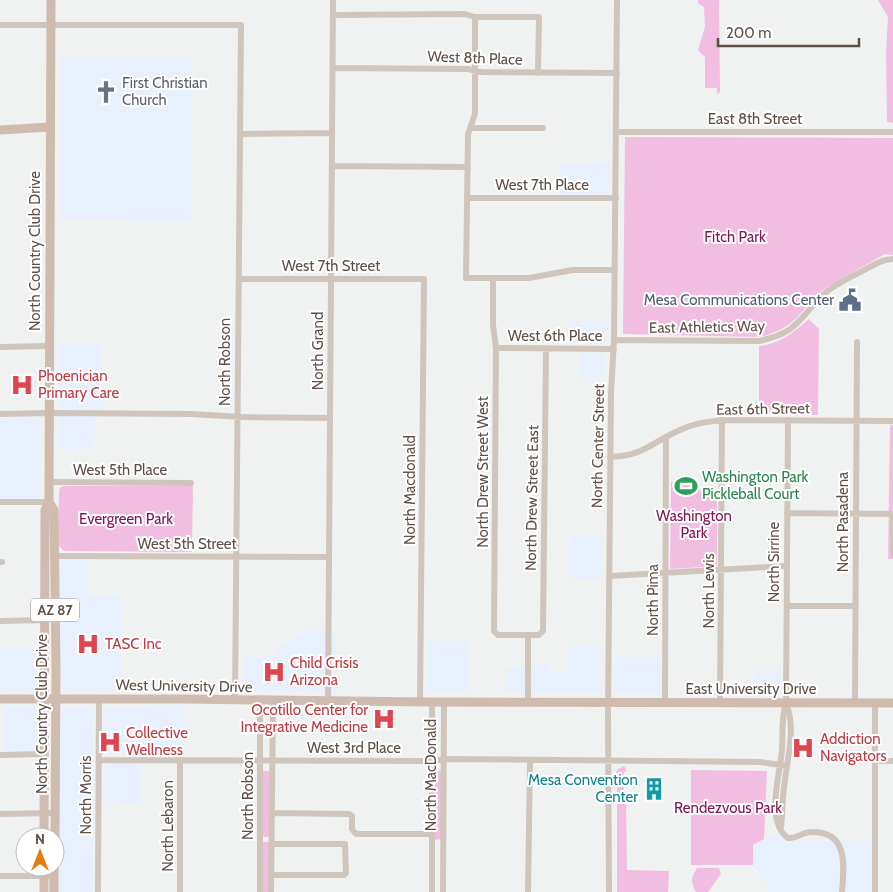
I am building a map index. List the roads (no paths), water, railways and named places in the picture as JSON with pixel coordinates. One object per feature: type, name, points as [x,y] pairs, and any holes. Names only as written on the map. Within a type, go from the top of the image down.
[{"type":"main road","name":"North Country Club Drive","points":[[51,0],[49,502],[45,510],[50,556],[56,699],[55,827]]},
{"type":"main road","points":[[0,130],[50,127]]},
{"type":"main road","name":"North Country Club Drive","points":[[44,827],[45,620],[50,556]]},
{"type":"main road","name":"West University Drive","points":[[0,700],[608,703]]},
{"type":"main road","name":"East University Drive","points":[[608,703],[893,703]]},
{"type":"main road","points":[[44,892],[48,877]]},
{"type":"main road","points":[[50,877],[54,892]]},
{"type":"street","name":"North Grand","points":[[328,702],[333,0]]},
{"type":"street","name":"North Center Street","points":[[608,892],[610,457],[614,349],[617,0]]},
{"type":"street","points":[[333,15],[465,14],[475,17],[539,17],[538,73]]},
{"type":"street","points":[[475,17],[475,114],[468,134],[466,278],[529,278],[573,270],[615,270]]},
{"type":"street","name":"North Robson","points":[[51,25],[241,25],[235,700]]},
{"type":"street","points":[[0,26],[51,25]]},
{"type":"street","name":"West 8th Place","points":[[332,68],[468,68],[481,72],[616,73]]},
{"type":"street","points":[[470,128],[543,128]]},
{"type":"street","name":"East 8th Street","points":[[616,132],[893,132]]},
{"type":"street","points":[[240,134],[332,134]]},
{"type":"street","points":[[332,166],[468,166]]},
{"type":"street","name":"West 7th Place","points":[[467,198],[616,198]]},
{"type":"street","name":"East Athletics Way","points":[[614,340],[760,342],[786,333],[797,325],[822,296],[830,290],[877,263],[886,259],[893,259]]},
{"type":"street","name":"West 7th Street","points":[[238,279],[424,278]]},
{"type":"street","name":"North Macdonald","points":[[420,702],[424,278]]},
{"type":"street","name":"North Drew Street West","points":[[493,278],[493,325],[496,348],[494,631],[498,635],[528,635]]},
{"type":"street","name":"North Pasadena","points":[[855,703],[857,342]]},
{"type":"street","points":[[0,347],[49,346]]},
{"type":"street","name":"West 6th Place","points":[[496,348],[614,349]]},
{"type":"street","name":"North Drew Street East","points":[[528,635],[539,635],[543,631],[546,348]]},
{"type":"street","points":[[0,414],[191,414],[238,417],[330,418]]},
{"type":"street","name":"East 6th Street","points":[[610,457],[629,456],[641,452],[680,429],[694,424],[722,420],[893,421]]},
{"type":"street","name":"North Lewis","points":[[720,703],[722,420]]},
{"type":"street","name":"North Sirrine","points":[[788,420],[786,703],[782,715],[784,766],[777,778],[776,817],[784,835],[788,838],[795,838],[808,832],[821,832],[839,844],[843,860],[842,892]]},
{"type":"street","name":"North Pima","points":[[664,703],[666,437]]},
{"type":"street","name":"West 5th Place","points":[[49,482],[191,483]]},
{"type":"street","points":[[0,502],[49,502]]},
{"type":"street","points":[[787,513],[893,514],[893,555]]},
{"type":"street","name":"West 5th Street","points":[[50,556],[329,557]]},
{"type":"street","points":[[609,576],[787,566]]},
{"type":"street","points":[[787,606],[856,606]]},
{"type":"street","points":[[0,621],[45,620]]},
{"type":"street","points":[[528,635],[528,702]]},
{"type":"street","name":"North Morris","points":[[98,892],[99,699]]},
{"type":"street","name":"North Robson","points":[[260,701],[260,892]]},
{"type":"street","name":"North Robson","points":[[271,892],[273,701]]},
{"type":"street","name":"North MacDonald","points":[[432,702],[432,892]]},
{"type":"street","name":"North MacDonald","points":[[443,892],[444,702]]},
{"type":"street","points":[[875,703],[875,892]]},
{"type":"street","points":[[0,755],[44,754]]},
{"type":"street","name":"West 3rd Place","points":[[99,760],[444,759],[760,762],[784,766]]},
{"type":"street","name":"North Lebaron","points":[[180,760],[180,892]]},
{"type":"street","points":[[528,892],[530,760]]},
{"type":"street","points":[[875,761],[893,761]]},
{"type":"street","points":[[0,814],[55,813]]},
{"type":"street","points":[[272,813],[349,814],[352,816],[352,829],[356,834],[432,834]]},
{"type":"street","points":[[272,844],[345,844],[346,873],[344,875],[272,875]]},
{"type":"street","name":"North MacDonald","points":[[432,846],[443,847]]},
{"type":"street","points":[[0,876],[15,874]]},
{"type":"place","name":"First Christian Church","points":[[106,92]]},
{"type":"place","name":"Mesa Communications Center","points":[[850,300]]},
{"type":"place","name":"Phoenician Primary Care","points":[[22,385]]},
{"type":"place","name":"Washington Park Pickleball Court","points":[[686,486]]},
{"type":"place","name":"TASC Inc","points":[[88,644]]},
{"type":"place","name":"Child Crisis Arizona","points":[[274,672]]},
{"type":"place","name":"Ocotillo Center for Integrative Medicine","points":[[384,719]]},
{"type":"place","name":"Collective Wellness","points":[[110,742]]},
{"type":"place","name":"Addiction Navigators","points":[[803,748]]},
{"type":"place","name":"Mesa Convention Center","points":[[654,789]]},
{"type":"park label","name":"Fitch Park","points":[[735,237]]},
{"type":"park label","name":"Evergreen Park","points":[[126,519]]},
{"type":"park label","name":"Washington Park","points":[[694,524]]},
{"type":"park label","name":"Rendezvous Park","points":[[728,808]]}]
